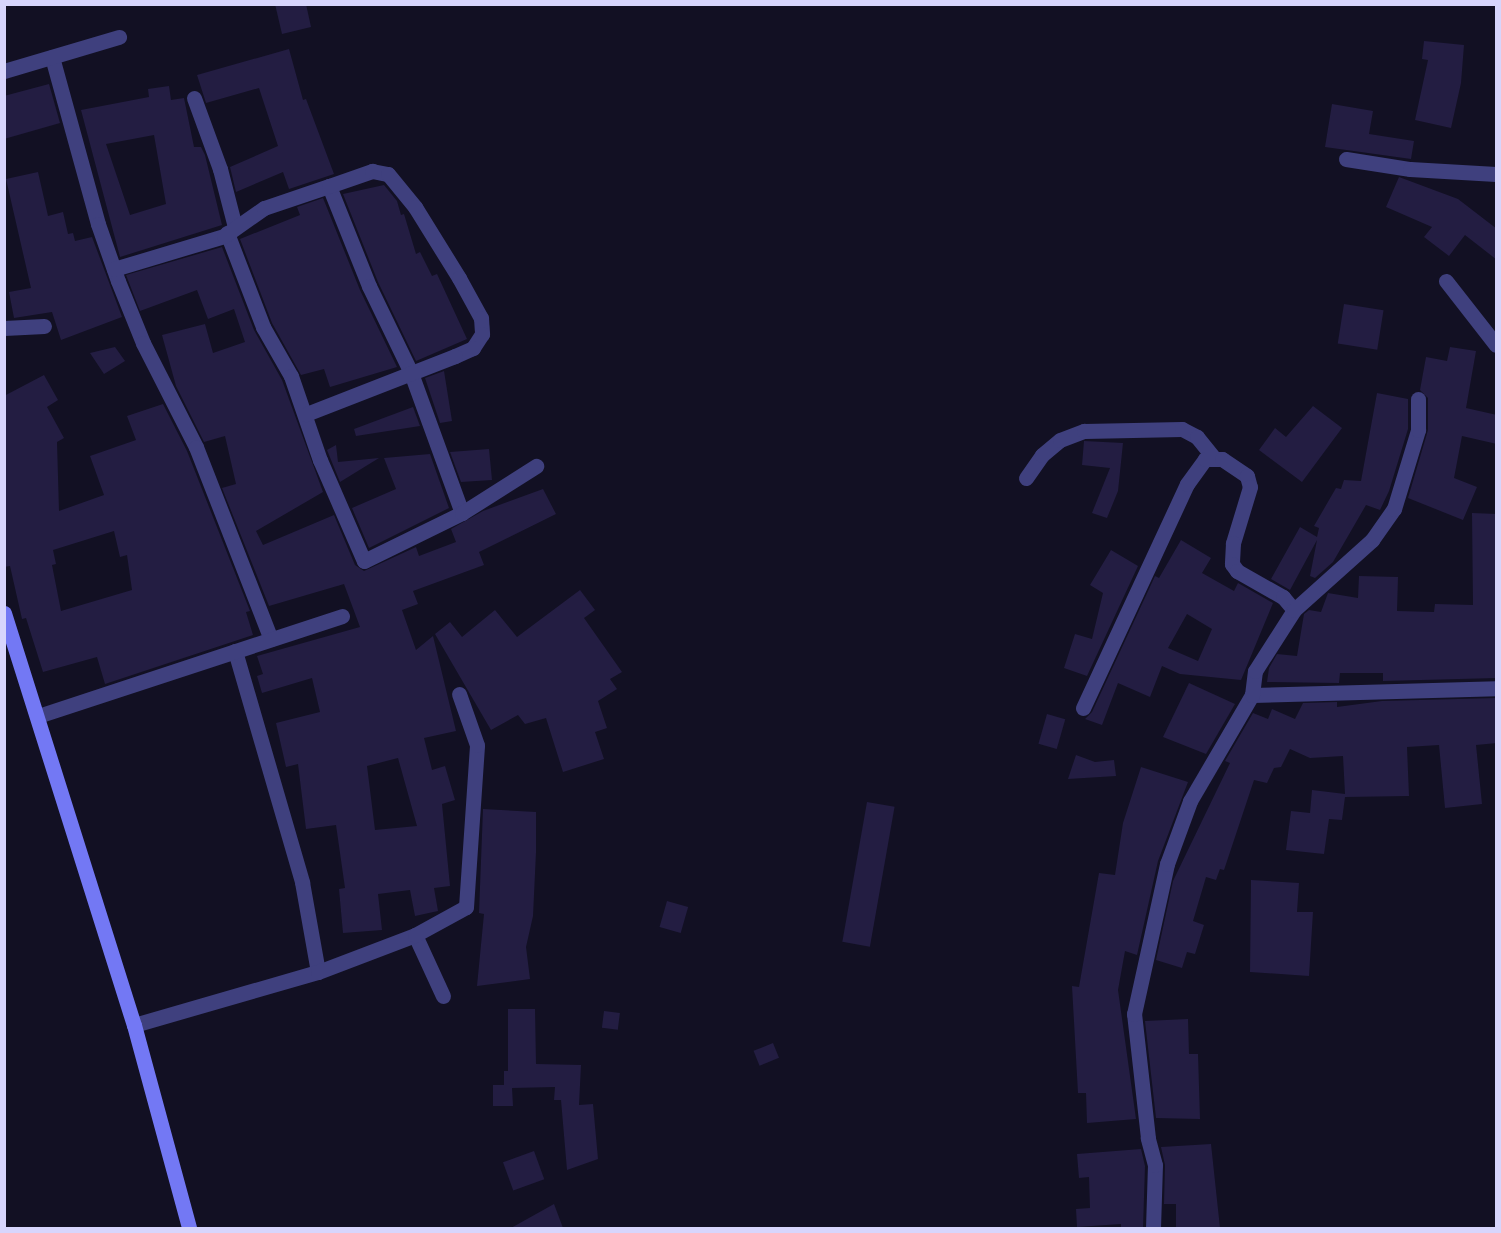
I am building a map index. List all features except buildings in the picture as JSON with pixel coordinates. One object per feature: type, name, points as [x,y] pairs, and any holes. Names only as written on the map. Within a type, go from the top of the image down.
[{"type":"street","points":[[4,71],[119,37]]},
{"type":"street","points":[[52,57],[114,269],[143,343],[196,447],[271,639]]},
{"type":"street","points":[[194,98],[220,169],[231,230],[263,327],[291,376],[320,460],[364,561],[462,513],[536,466]]},
{"type":"street","points":[[1346,159],[1410,169],[1497,174]]},
{"type":"street","points":[[114,269],[231,230],[264,208],[372,171],[388,174],[398,181],[481,318],[482,334],[473,348],[306,414]]},
{"type":"street","points":[[329,186],[369,286],[411,373],[462,513]]},
{"type":"street","points":[[1446,281],[1497,345]]},
{"type":"street","points":[[4,328],[44,326]]},
{"type":"street","points":[[1153,1228],[1155,1165],[1148,1138],[1135,1023],[1140,977],[1167,864],[1190,801],[1252,695],[1255,671],[1294,610],[1372,540],[1394,509],[1418,430],[1418,399]]},
{"type":"street","points":[[1026,478],[1042,455],[1060,440],[1084,431],[1182,429],[1197,437],[1213,457],[1222,459],[1247,476],[1250,487],[1233,543],[1232,564],[1237,571],[1283,597],[1294,610]]},
{"type":"street","points":[[1083,708],[1187,484],[1199,465],[1213,457]]},
{"type":"street","points":[[4,613],[134,1025],[189,1228]]},
{"type":"street","points":[[38,717],[342,616]]},
{"type":"street","points":[[235,651],[302,882],[318,972]]},
{"type":"street","points":[[1252,695],[1497,688]]},
{"type":"street","points":[[134,1025],[318,972],[415,935],[466,907],[477,745],[459,694]]},
{"type":"street","points":[[415,935],[443,996]]}]
